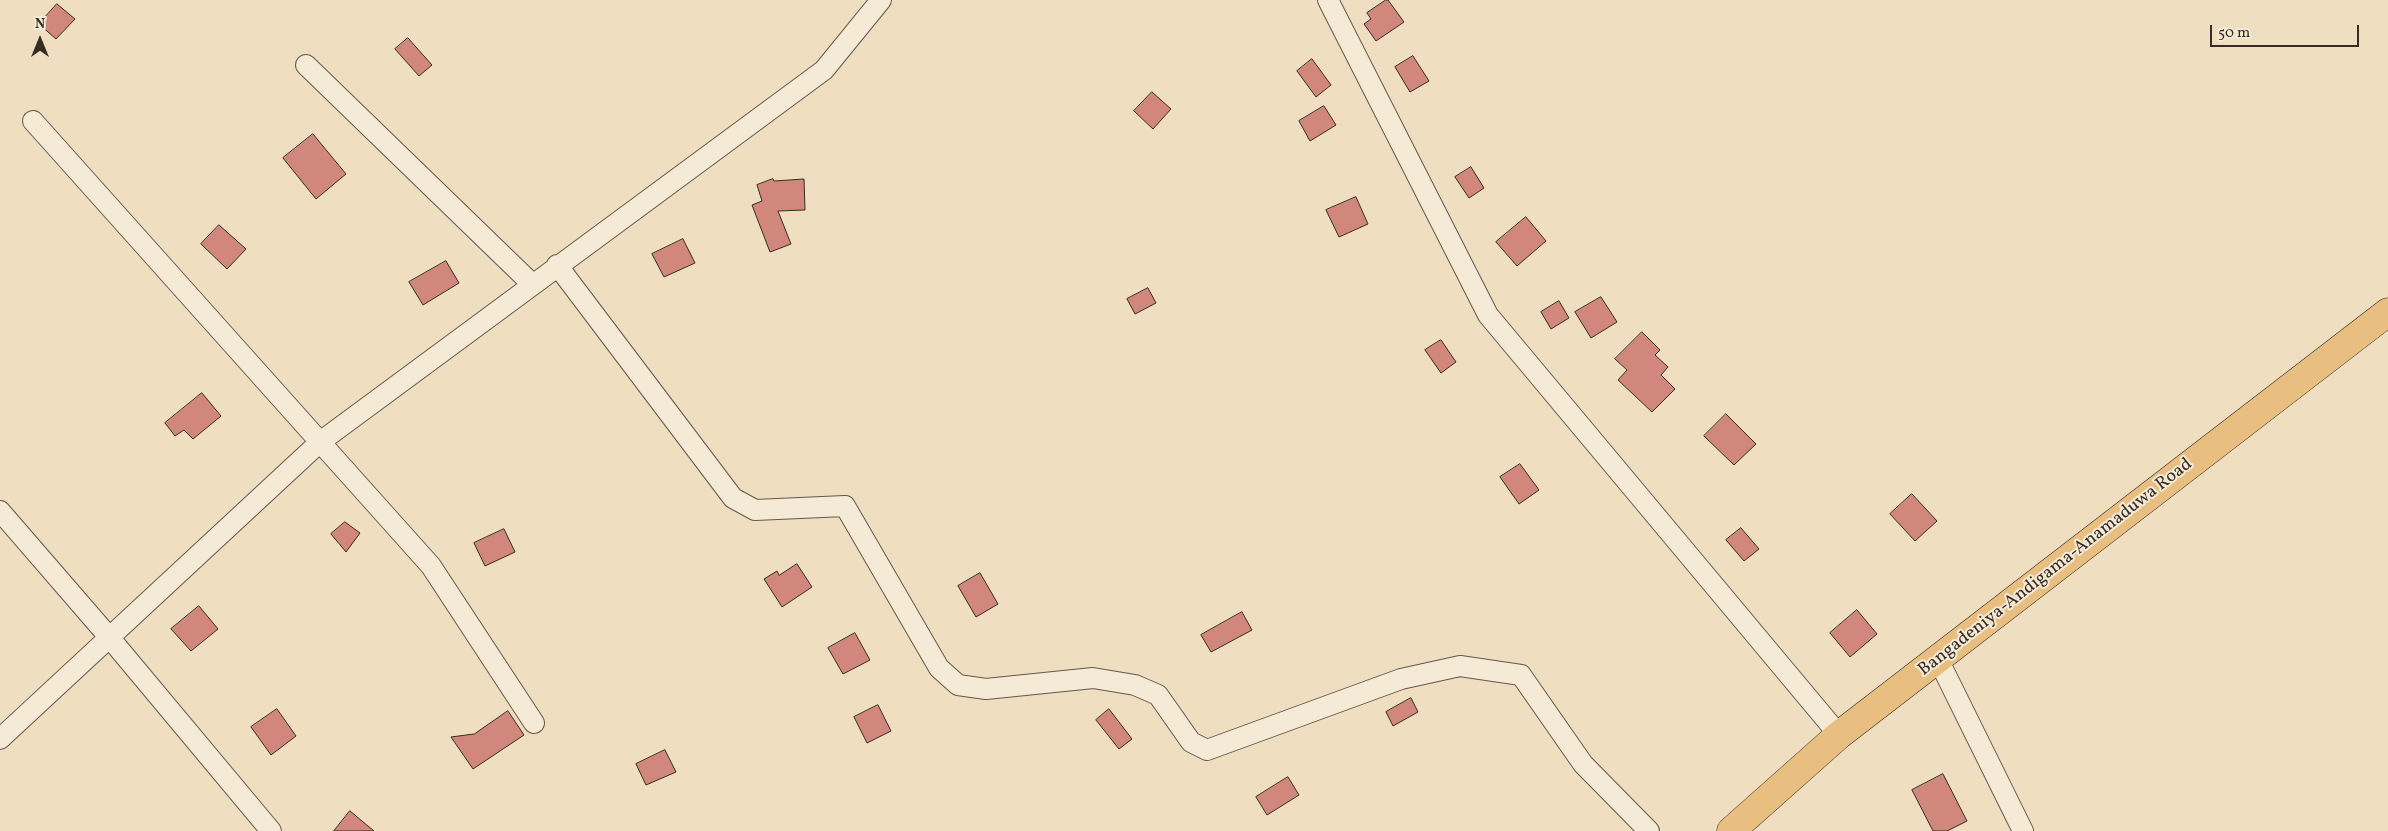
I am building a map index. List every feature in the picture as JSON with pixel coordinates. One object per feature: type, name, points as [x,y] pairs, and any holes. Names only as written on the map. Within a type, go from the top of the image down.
[{"type":"main road","name":"Bangadeniya-Andigama-Anamaduwa Road","points":[[1731,831],[1839,735],[2388,312]]},
{"type":"street","points":[[0,739],[320,442],[824,70],[881,0]]},
{"type":"street","points":[[1328,0],[1488,315],[1839,735]]},
{"type":"street","points":[[306,65],[532,284]]},
{"type":"street","points":[[33,121],[430,566],[534,723]]},
{"type":"street","points":[[557,266],[733,498],[755,510],[845,506],[939,668],[958,685],[986,689],[1094,678],[1135,685],[1158,695],[1190,742],[1207,750],[1401,679],[1460,666],[1522,675],[1583,764],[1649,831]]},
{"type":"street","points":[[0,511],[109,637],[271,831]]},
{"type":"street","points":[[1938,659],[2023,831]]},
{"type":"building","points":[[1388,0],[1404,22],[1376,41],[1364,24],[1371,19],[1367,13]]},
{"type":"building","points":[[57,4],[75,19],[56,39],[39,24]]},
{"type":"building","points":[[408,38],[432,65],[419,76],[395,49]]},
{"type":"building","points":[[1413,56],[1429,81],[1410,92],[1395,67]]},
{"type":"building","points":[[1312,59],[1331,85],[1316,97],[1297,71]]},
{"type":"building","points":[[1152,92],[1171,109],[1153,129],[1134,111]]},
{"type":"building","points":[[1324,106],[1336,125],[1310,141],[1299,121]]},
{"type":"building","points":[[313,134],[346,174],[316,199],[283,158]]},
{"type":"building","points":[[1471,167],[1484,188],[1469,198],[1455,177]]},
{"type":"building","points":[[773,179],[774,181],[804,179],[805,210],[778,211],[791,244],[770,252],[752,205],[762,201],[757,185]]},
{"type":"building","points":[[1356,197],[1368,224],[1339,237],[1326,210]]},
{"type":"building","points":[[1526,217],[1546,241],[1517,266],[1496,242]]},
{"type":"building","points":[[219,225],[246,249],[227,269],[201,244]]},
{"type":"building","points":[[683,239],[695,263],[664,277],[652,254]]},
{"type":"building","points":[[446,261],[459,283],[423,305],[409,282]]},
{"type":"building","points":[[1148,288],[1156,303],[1135,314],[1127,299]]},
{"type":"building","points":[[1601,297],[1617,322],[1591,338],[1575,312]]},
{"type":"building","points":[[1559,301],[1569,318],[1551,329],[1541,312]]},
{"type":"building","points":[[1642,332],[1660,350],[1655,355],[1668,367],[1661,375],[1675,389],[1652,412],[1618,380],[1627,370],[1615,359]]},
{"type":"building","points":[[1441,340],[1456,362],[1441,373],[1425,350]]},
{"type":"building","points":[[202,393],[221,416],[193,439],[184,430],[175,436],[165,423]]},
{"type":"building","points":[[1726,414],[1756,444],[1734,465],[1704,436]]},
{"type":"building","points":[[1520,464],[1539,490],[1519,504],[1500,477]]},
{"type":"building","points":[[1912,494],[1937,521],[1915,541],[1890,514]]},
{"type":"building","points":[[345,522],[360,533],[346,552],[331,534]]},
{"type":"building","points":[[1741,528],[1759,549],[1744,561],[1726,540]]},
{"type":"building","points":[[504,529],[515,552],[485,566],[474,543]]},
{"type":"building","points":[[797,564],[812,587],[782,607],[764,579],[777,571],[779,575]]},
{"type":"building","points":[[980,573],[998,604],[976,617],[958,586]]},
{"type":"building","points":[[199,606],[218,629],[191,651],[171,629]]},
{"type":"building","points":[[1857,610],[1877,634],[1850,657],[1830,633]]},
{"type":"building","points":[[1242,612],[1252,630],[1211,652],[1201,635]]},
{"type":"building","points":[[855,633],[870,660],[843,674],[828,648]]},
{"type":"building","points":[[1411,698],[1418,712],[1393,726],[1386,712]]},
{"type":"building","points":[[878,705],[891,731],[867,743],[854,717]]},
{"type":"building","points":[[277,709],[296,736],[271,755],[251,727]]},
{"type":"building","points":[[1109,709],[1132,739],[1119,749],[1096,720]]},
{"type":"building","points":[[508,711],[524,735],[473,769],[451,737],[474,734]]},
{"type":"building","points":[[665,750],[676,772],[646,785],[636,764]]},
{"type":"building","points":[[1943,774],[1967,821],[1947,831],[1933,831],[1912,790]]},
{"type":"building","points":[[1288,777],[1299,795],[1267,815],[1256,797]]},
{"type":"building","points":[[350,811],[374,831],[334,831]]}]
